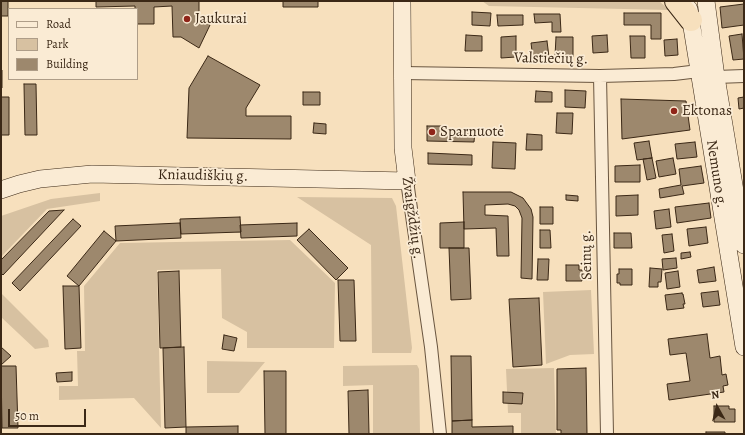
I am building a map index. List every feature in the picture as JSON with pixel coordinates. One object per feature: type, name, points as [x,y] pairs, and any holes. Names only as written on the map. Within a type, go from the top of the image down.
[{"type":"highway","points":[[676,1],[689,10]]},
{"type":"main road","name":"Žvaigždžių g.","points":[[402,1],[403,148],[407,181]]},
{"type":"main road","name":"Nemuno g.","points":[[706,1],[716,77],[744,245]]},
{"type":"main road","name":"Nemuno g.","points":[[689,10],[744,347]]},
{"type":"main road","name":"Kniaudiškių g.","points":[[1,190],[40,179],[92,174],[407,181]]},
{"type":"street","name":"Valstiečių g.","points":[[402,73],[600,76],[674,74],[699,71]]},
{"type":"street","name":"Seinų g.","points":[[600,76],[607,434]]},
{"type":"street","points":[[716,77],[744,76]]},
{"type":"street","name":"Žvaigždžių g.","points":[[407,181],[431,346],[440,434]]},
{"type":"green space","points":[[482,1],[659,1],[669,10],[489,6]]},
{"type":"green space","points":[[100,193],[100,201],[47,209],[1,257],[1,216],[51,199]]},
{"type":"green space","points":[[297,197],[392,198],[396,206],[412,348],[411,353],[372,353],[371,245]]},
{"type":"green space","points":[[290,240],[335,283],[334,348],[247,348],[247,332],[222,318],[221,269],[157,270],[161,428],[134,398],[59,400],[59,386],[78,386],[77,351],[85,351],[84,286],[120,243]]},
{"type":"green space","points":[[591,290],[594,354],[570,355],[546,364],[543,292]]},
{"type":"green space","points":[[1,293],[48,340],[49,347],[35,349],[1,317]]},
{"type":"green space","points":[[207,361],[265,362],[239,393],[207,393]]},
{"type":"green space","points":[[417,365],[419,369],[420,434],[373,434],[373,385],[343,386],[343,366]]},
{"type":"green space","points":[[554,368],[556,434],[521,434],[521,413],[508,413],[506,369]]},
{"type":"building","points":[[1,1],[8,1],[8,16],[1,16]]},
{"type":"building","points":[[96,1],[199,1],[199,19],[210,25],[199,48],[181,37],[173,37],[172,6],[154,7],[154,24],[138,24],[138,8],[135,8],[135,6],[96,7]]},
{"type":"building","points":[[283,1],[318,1],[318,7],[283,7]]},
{"type":"building","points":[[744,4],[744,25],[722,28],[720,7]]},
{"type":"building","points":[[472,12],[491,13],[490,26],[472,25]]},
{"type":"building","points":[[624,13],[661,13],[661,39],[651,39],[651,25],[624,25]]},
{"type":"building","points":[[534,14],[560,14],[561,32],[552,32],[552,22],[535,23]]},
{"type":"building","points":[[497,15],[523,15],[523,25],[498,26]]},
{"type":"building","points":[[742,34],[744,59],[733,60],[729,36]]},
{"type":"building","points":[[466,35],[482,36],[482,51],[465,51]]},
{"type":"building","points":[[607,35],[608,52],[593,53],[592,36]]},
{"type":"building","points":[[516,36],[516,57],[501,58],[501,37]]},
{"type":"building","points":[[630,36],[645,36],[645,58],[631,58]]},
{"type":"building","points":[[556,37],[573,37],[573,57],[555,56]]},
{"type":"building","points":[[677,39],[678,55],[665,56],[664,40]]},
{"type":"building","points":[[547,41],[549,57],[533,59],[531,43]]},
{"type":"building","points":[[208,56],[260,85],[246,108],[246,116],[291,116],[291,139],[187,138],[189,88]]},
{"type":"building","points":[[2,70],[2,88],[1,88]]},
{"type":"building","points":[[24,84],[36,84],[37,135],[25,135]]},
{"type":"building","points":[[565,90],[586,91],[585,108],[565,107]]},
{"type":"building","points":[[536,91],[552,92],[552,102],[535,102]]},
{"type":"building","points":[[303,92],[320,92],[320,105],[303,105]]},
{"type":"building","points":[[1,97],[9,97],[9,135],[1,135]]},
{"type":"building","points":[[744,97],[744,108],[739,109],[738,98]]},
{"type":"building","points":[[621,99],[686,101],[690,130],[622,139]]},
{"type":"building","points":[[557,113],[573,113],[572,134],[556,133]]},
{"type":"building","points":[[314,123],[326,124],[326,134],[313,133]]},
{"type":"building","points":[[427,126],[447,126],[447,131],[475,131],[474,142],[427,141]]},
{"type":"building","points":[[527,134],[542,135],[542,150],[526,150]]},
{"type":"building","points":[[649,141],[652,158],[637,160],[634,143]]},
{"type":"building","points":[[493,142],[516,143],[515,169],[492,168]]},
{"type":"building","points":[[695,142],[697,157],[677,159],[675,144]]},
{"type":"building","points":[[428,153],[472,155],[472,165],[428,164]]},
{"type":"building","points":[[652,158],[656,178],[647,180],[643,159]]},
{"type":"building","points":[[673,158],[676,174],[659,177],[656,161]]},
{"type":"building","points":[[640,165],[640,182],[615,182],[615,166]]},
{"type":"building","points":[[701,166],[704,183],[682,186],[684,194],[660,198],[659,189],[681,185],[679,169]]},
{"type":"building","points":[[463,192],[511,192],[523,198],[531,209],[533,217],[532,279],[521,278],[522,218],[519,210],[515,206],[508,204],[485,205],[485,215],[508,216],[509,256],[497,256],[496,228],[464,229]]},
{"type":"building","points":[[566,195],[578,196],[578,201],[566,200]]},
{"type":"building","points":[[638,195],[638,215],[616,216],[616,196]]},
{"type":"building","points":[[709,203],[711,218],[677,223],[675,207]]},
{"type":"building","points":[[540,207],[553,207],[553,224],[540,224]]},
{"type":"building","points":[[669,209],[671,227],[656,229],[654,211]]},
{"type":"building","points":[[64,210],[3,275],[1,273],[1,260],[49,211]]},
{"type":"building","points":[[240,217],[241,232],[181,234],[180,219]]},
{"type":"building","points":[[73,219],[81,226],[20,291],[12,283]]},
{"type":"building","points":[[464,222],[464,248],[440,248],[440,223]]},
{"type":"building","points":[[180,223],[181,238],[116,241],[115,226]]},
{"type":"building","points":[[297,223],[297,236],[241,238],[240,225]]},
{"type":"building","points":[[706,227],[708,243],[689,246],[687,229]]},
{"type":"building","points":[[309,229],[348,268],[336,280],[297,240]]},
{"type":"building","points":[[540,230],[550,230],[551,248],[540,248]]},
{"type":"building","points":[[104,231],[116,241],[79,286],[67,276]]},
{"type":"building","points":[[614,233],[631,233],[632,248],[614,248]]},
{"type":"building","points":[[672,234],[674,251],[664,253],[662,235]]},
{"type":"building","points":[[449,248],[469,248],[471,299],[451,300]]},
{"type":"building","points":[[690,252],[691,257],[681,259],[681,253]]},
{"type":"building","points":[[676,258],[677,268],[663,270],[662,259]]},
{"type":"building","points":[[538,259],[549,259],[548,280],[537,280]]},
{"type":"building","points":[[566,265],[579,265],[579,270],[582,270],[582,281],[566,281]]},
{"type":"building","points":[[714,267],[716,281],[699,283],[697,270]]},
{"type":"building","points":[[650,268],[662,269],[661,282],[658,282],[658,287],[649,287]]},
{"type":"building","points":[[619,269],[632,269],[632,285],[620,285],[620,283],[617,283],[617,274],[619,274]]},
{"type":"building","points":[[179,271],[181,347],[160,348],[158,272]]},
{"type":"building","points":[[678,271],[680,287],[667,289],[665,273]]},
{"type":"building","points":[[338,280],[354,280],[356,341],[340,341]]},
{"type":"building","points":[[63,286],[79,286],[81,348],[65,349]]},
{"type":"building","points":[[718,291],[720,305],[703,307],[701,293]]},
{"type":"building","points":[[682,293],[685,304],[683,304],[684,308],[667,310],[665,295]]},
{"type":"building","points":[[539,298],[542,365],[513,367],[509,299]]},
{"type":"building","points":[[707,334],[710,358],[720,356],[722,375],[726,374],[728,385],[723,386],[724,392],[669,400],[667,384],[690,381],[686,353],[670,355],[668,339]]},
{"type":"building","points":[[224,335],[237,338],[234,351],[222,349]]},
{"type":"building","points":[[1,347],[11,356],[1,365]]},
{"type":"building","points":[[184,347],[186,427],[165,428],[163,348]]},
{"type":"building","points":[[451,356],[471,356],[472,420],[452,421]]},
{"type":"building","points":[[1,366],[16,366],[18,428],[2,428]]},
{"type":"building","points":[[586,368],[587,434],[561,434],[561,430],[557,430],[557,369]]},
{"type":"building","points":[[264,371],[286,371],[286,434],[265,434]]},
{"type":"building","points":[[72,372],[72,381],[57,382],[56,373]]},
{"type":"building","points":[[368,390],[369,434],[349,434],[348,391]]},
{"type":"building","points":[[503,392],[523,393],[522,404],[503,403]]},
{"type":"building","points":[[714,406],[729,406],[729,409],[735,409],[735,422],[714,422]]},
{"type":"building","points":[[472,420],[472,427],[513,426],[513,434],[452,434],[452,421]]},
{"type":"building","points":[[238,426],[238,434],[186,434],[186,427]]},
{"type":"building","points":[[706,432],[725,432],[725,434],[706,434]]},
{"type":"place","name":"Jaukurai","points":[[187,19]]},
{"type":"place","name":"Ektonas","points":[[674,111]]},
{"type":"place","name":"Sparnuotė","points":[[432,132]]}]
